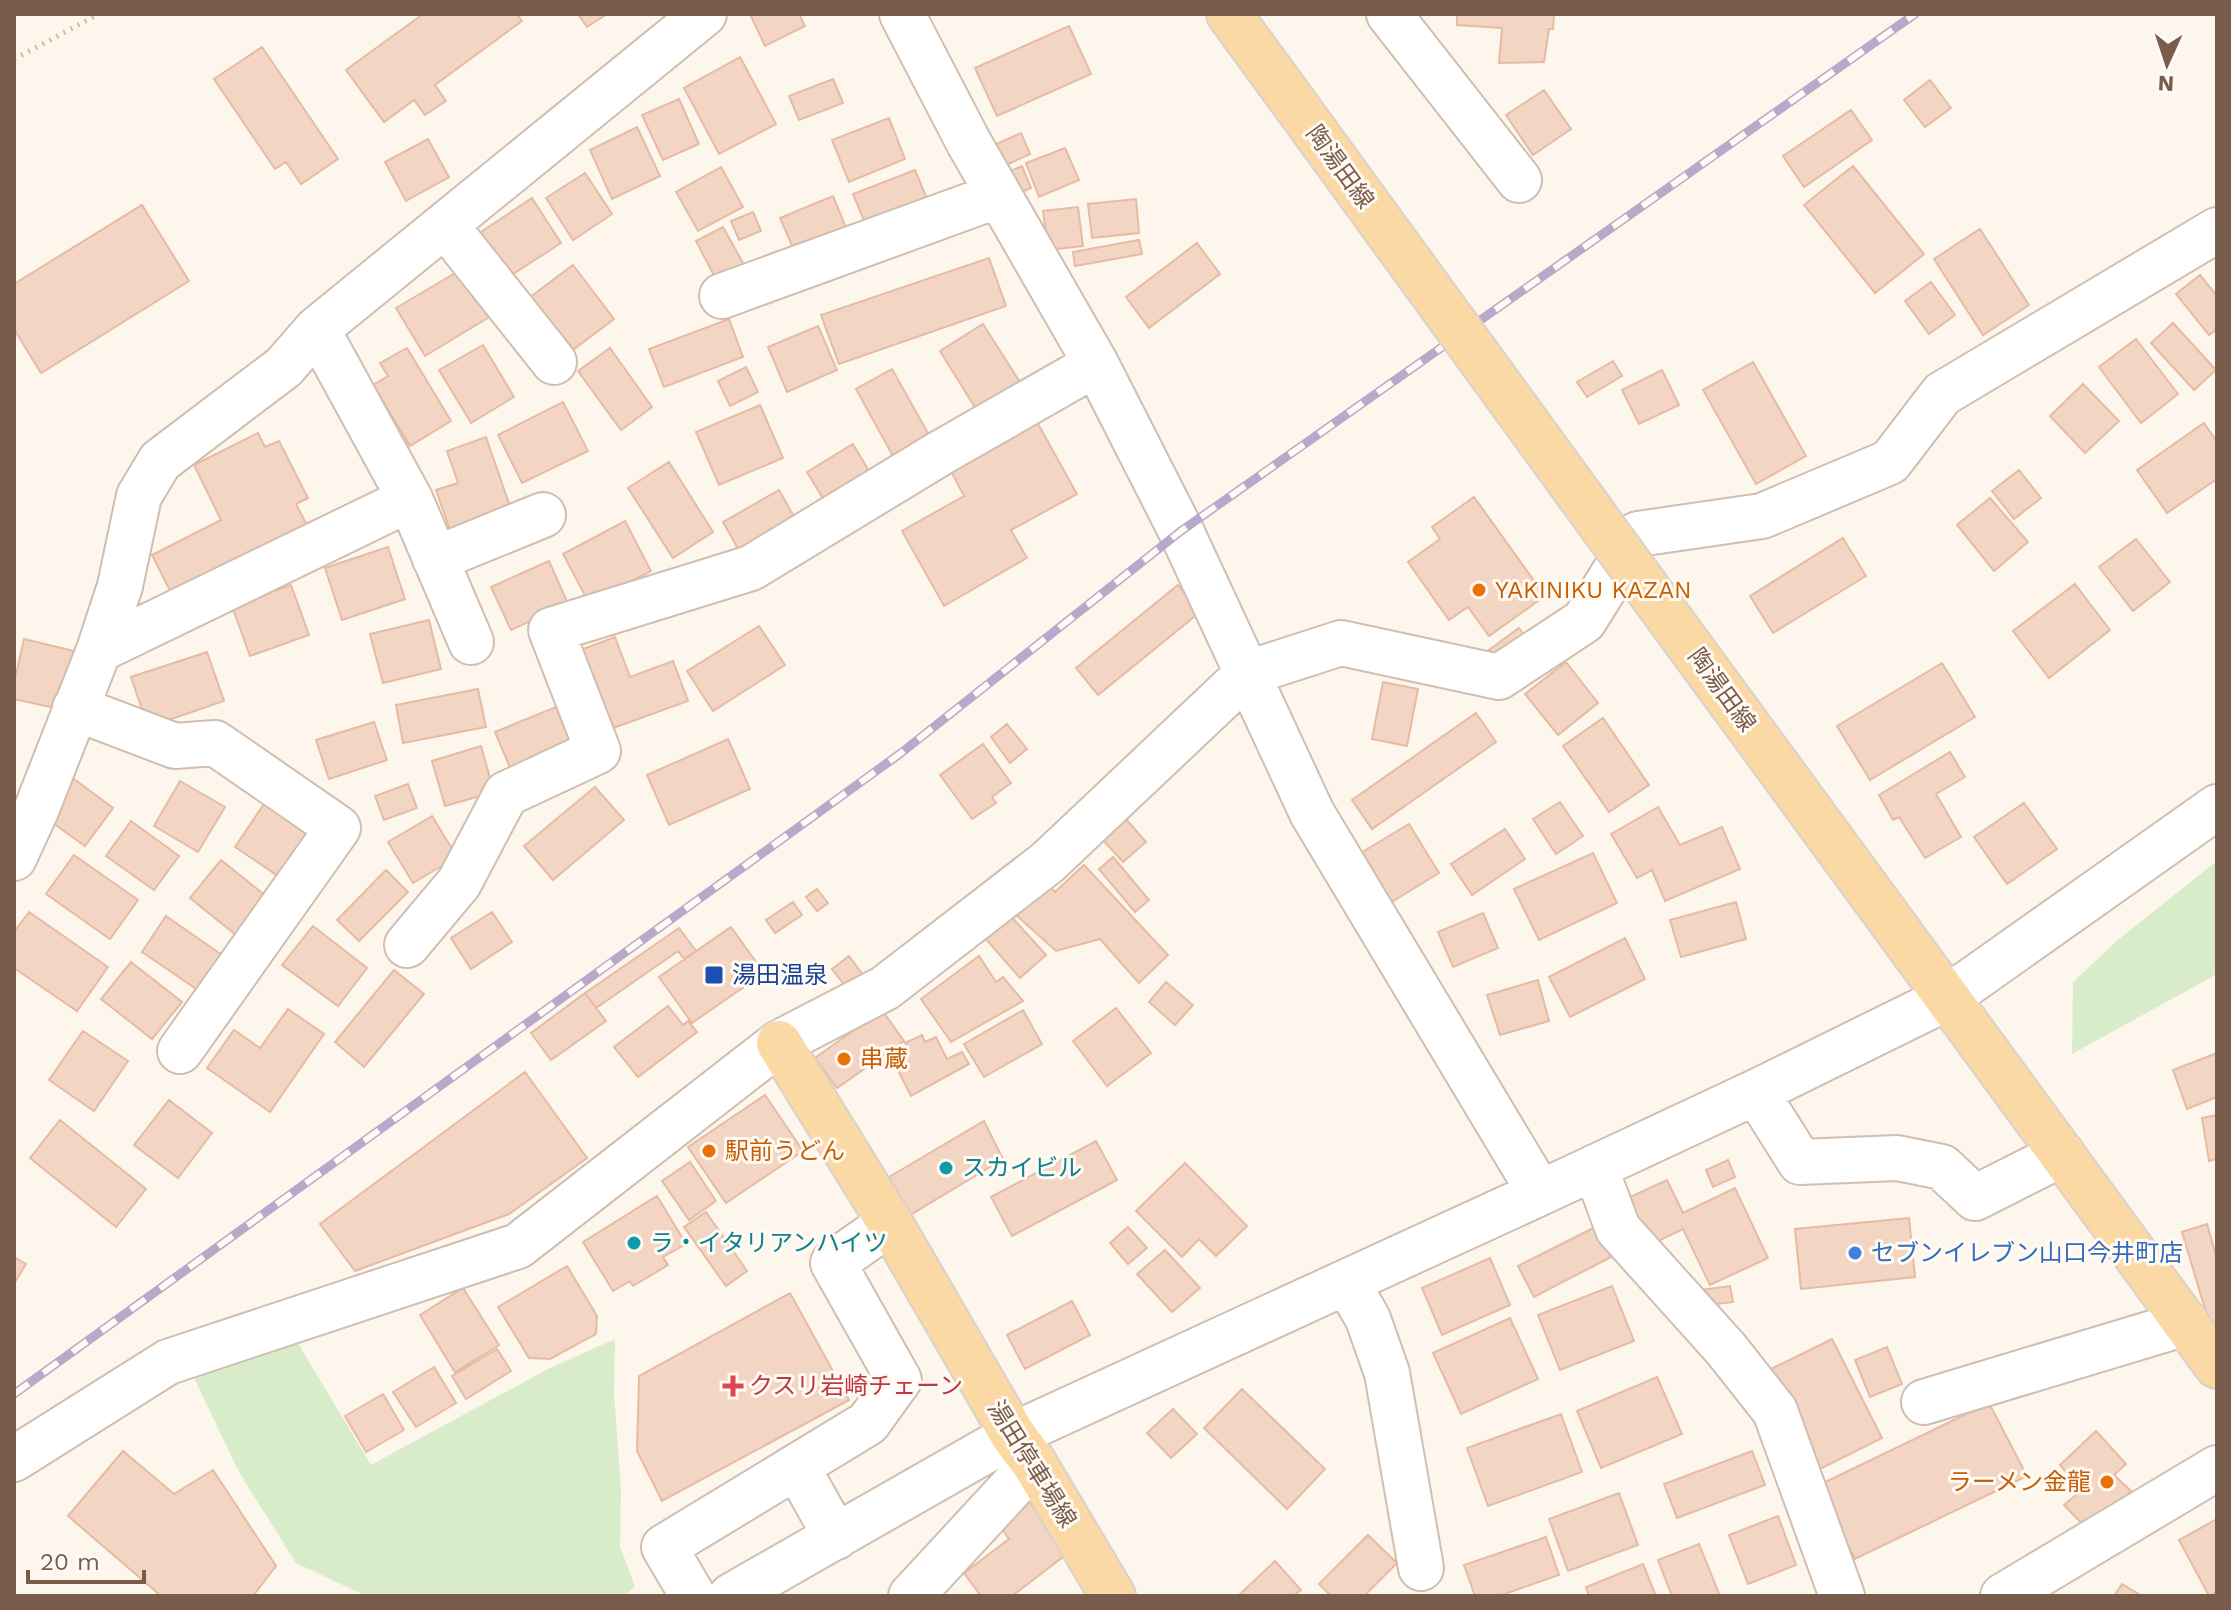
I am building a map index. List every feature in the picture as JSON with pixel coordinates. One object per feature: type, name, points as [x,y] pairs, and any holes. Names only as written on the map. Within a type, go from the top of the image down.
[{"type":"main road","name":"陶湯田線","points":[[1229,14],[1947,998],[2205,1341]]},
{"type":"main road","name":"湯田停車場線","points":[[779,1043],[1113,1596]]},
{"type":"street","points":[[14,858],[99,650],[120,586],[139,496],[160,461],[284,367],[317,329],[704,14]]},
{"type":"street","points":[[902,14],[999,195],[1096,364],[1181,531],[1312,813],[1540,1193]]},
{"type":"street","points":[[1389,14],[1519,180]]},
{"type":"street","points":[[722,296],[999,195]]},
{"type":"street","points":[[446,226],[554,362]]},
{"type":"street","points":[[14,1459],[168,1362],[518,1246],[779,1043],[885,988],[1048,862],[1248,673],[1341,643],[1499,677],[1584,621],[1638,534],[1762,516],[1890,462],[1942,394],[2217,230]]},
{"type":"street","points":[[317,329],[410,499],[471,642]]},
{"type":"street","points":[[407,945],[459,883],[506,794],[598,751],[551,630],[751,568],[942,452],[1096,364]]},
{"type":"street","points":[[99,650],[410,499]]},
{"type":"street","points":[[435,559],[543,515]]},
{"type":"street","points":[[75,708],[175,746],[215,743],[338,828],[180,1051]]},
{"type":"street","points":[[731,1596],[836,1537],[1024,1449],[1347,1282],[1756,1092],[1947,998],[2217,807]]},
{"type":"street","points":[[1756,1092],[1800,1162],[1897,1158],[1942,1167],[1975,1198],[2062,1154]]},
{"type":"street","points":[[1595,1167],[1618,1229],[1726,1349],[1775,1411],[1842,1596]]},
{"type":"street","points":[[693,1596],[664,1547],[868,1423],[899,1380],[833,1263],[890,1223]]},
{"type":"street","points":[[1347,1282],[1368,1319],[1387,1373],[1421,1568]]},
{"type":"street","points":[[1924,1402],[2205,1341]]},
{"type":"street","points":[[911,1596],[1024,1449]]},
{"type":"street","points":[[797,1467],[836,1537]]},
{"type":"street","points":[[2003,1596],[2217,1468]]},
{"type":"path","points":[[14,59],[99,14]]},
{"type":"green space","points":[[2217,861],[2217,974],[2072,1054],[2073,982],[2119,939]]},
{"type":"green space","points":[[615,1339],[614,1394],[621,1488],[620,1546],[635,1587],[623,1596],[366,1596],[296,1563],[239,1472],[194,1378],[296,1340],[371,1465],[548,1369]]},
{"type":"building","points":[[423,14],[517,14],[522,21],[435,85],[446,101],[425,115],[414,100],[384,122],[346,70]]},
{"type":"building","points":[[578,14],[607,14],[587,27]]},
{"type":"building","points":[[750,14],[799,14],[805,26],[765,46]]},
{"type":"building","points":[[1457,14],[1554,14],[1544,62],[1499,63],[1502,28],[1457,25]]},
{"type":"building","points":[[1069,26],[1091,74],[997,116],[975,68]]},
{"type":"building","points":[[262,47],[338,159],[301,184],[286,162],[275,169],[214,79]]},
{"type":"building","points":[[740,57],[776,124],[719,154],[684,88]]},
{"type":"building","points":[[833,79],[843,103],[799,120],[789,96]]},
{"type":"building","points":[[1930,80],[1951,108],[1925,127],[1904,100]]},
{"type":"building","points":[[1544,90],[1571,129],[1533,155],[1506,115]]},
{"type":"building","points":[[679,99],[699,144],[663,160],[642,115]]},
{"type":"building","points":[[1851,110],[1872,140],[1804,187],[1783,156]]},
{"type":"building","points":[[889,118],[905,159],[849,182],[832,140]]},
{"type":"building","points":[[637,127],[660,176],[612,199],[590,150]]},
{"type":"building","points":[[1021,133],[1030,154],[1002,167],[992,146]]},
{"type":"building","points":[[428,139],[449,177],[406,201],[385,162]]},
{"type":"building","points":[[1065,148],[1079,180],[1039,197],[1026,163]]},
{"type":"building","points":[[1022,166],[1031,188],[1013,196],[1004,174]]},
{"type":"building","points":[[1853,166],[1924,254],[1875,293],[1804,205]]},
{"type":"building","points":[[721,167],[743,207],[698,231],[676,192]]},
{"type":"building","points":[[915,170],[929,204],[867,228],[853,194]]},
{"type":"building","points":[[585,173],[612,214],[573,240],[546,198]]},
{"type":"building","points":[[833,196],[849,235],[797,257],[780,218]]},
{"type":"building","points":[[532,198],[561,243],[507,278],[478,234]]},
{"type":"building","points":[[1136,199],[1139,233],[1092,238],[1088,204]]},
{"type":"building","points":[[142,205],[189,281],[41,373],[14,329],[14,284]]},
{"type":"building","points":[[1078,207],[1083,246],[1048,250],[1043,211]]},
{"type":"building","points":[[753,212],[761,231],[739,240],[731,221]]},
{"type":"building","points":[[723,227],[748,272],[720,287],[696,241]]},
{"type":"building","points":[[1980,229],[2029,305],[1983,335],[1934,259]]},
{"type":"building","points":[[1139,240],[1142,254],[1075,266],[1073,252]]},
{"type":"building","points":[[1197,243],[1220,274],[1149,328],[1126,297]]},
{"type":"building","points":[[989,258],[1006,306],[839,364],[821,315]]},
{"type":"building","points":[[573,265],[614,319],[566,355],[525,301]]},
{"type":"building","points":[[462,269],[491,316],[425,356],[396,308]]},
{"type":"building","points":[[2200,275],[2217,296],[2217,329],[2209,335],[2176,294]]},
{"type":"building","points":[[1931,282],[1955,315],[1929,334],[1905,301]]},
{"type":"building","points":[[729,319],[743,357],[664,387],[649,349]]},
{"type":"building","points":[[2173,323],[2216,370],[2194,390],[2151,343]]},
{"type":"building","points":[[983,324],[1023,387],[979,414],[940,351]]},
{"type":"building","points":[[818,326],[837,370],[787,392],[768,347]]},
{"type":"building","points":[[2136,339],[2178,394],[2141,423],[2099,367]]},
{"type":"building","points":[[483,345],[514,397],[471,423],[439,370]]},
{"type":"building","points":[[407,348],[451,421],[410,446],[373,385],[388,376],[380,363]]},
{"type":"building","points":[[610,348],[652,407],[621,430],[578,371]]},
{"type":"building","points":[[1613,361],[1622,376],[1587,397],[1577,382]]},
{"type":"building","points":[[1753,362],[1806,456],[1756,484],[1703,390]]},
{"type":"building","points":[[746,367],[758,392],[730,406],[718,381]]},
{"type":"building","points":[[892,369],[937,449],[900,469],[856,389]]},
{"type":"building","points":[[1662,370],[1679,405],[1639,424],[1622,390]]},
{"type":"building","points":[[2083,384],[2119,421],[2085,453],[2050,416]]},
{"type":"building","points":[[563,402],[588,451],[522,483],[498,435]]},
{"type":"building","points":[[760,405],[783,458],[719,485],[696,432]]},
{"type":"building","points":[[1037,422],[1077,494],[1011,530],[1027,558],[944,606],[902,531],[964,496],[951,471]]},
{"type":"building","points":[[2204,423],[2217,442],[2217,479],[2167,513],[2137,470]]},
{"type":"building","points":[[258,433],[265,447],[279,441],[308,498],[296,504],[307,525],[171,593],[152,555],[221,520],[194,465]]},
{"type":"building","points":[[486,437],[514,518],[453,539],[436,490],[458,483],[447,451]]},
{"type":"building","points":[[853,444],[876,483],[830,510],[807,472]]},
{"type":"building","points":[[669,462],[713,532],[673,558],[628,488]]},
{"type":"building","points":[[2019,470],[2041,498],[2014,519],[1992,491]]},
{"type":"building","points":[[779,490],[801,529],[745,561],[723,522]]},
{"type":"building","points":[[1474,497],[1545,596],[1489,636],[1468,607],[1449,620],[1408,562],[1440,539],[1432,527]]},
{"type":"building","points":[[1990,498],[2028,542],[1994,571],[1957,525]]},
{"type":"building","points":[[625,521],[651,571],[589,603],[563,554]]},
{"type":"building","points":[[1843,538],[1866,576],[1773,633],[1750,596]]},
{"type":"building","points":[[2136,539],[2170,582],[2133,611],[2099,567]]},
{"type":"building","points":[[388,547],[405,599],[342,620],[325,568]]},
{"type":"building","points":[[549,561],[568,604],[511,630],[491,587]]},
{"type":"building","points":[[2075,584],[2110,630],[2049,678],[2013,631]]},
{"type":"building","points":[[291,585],[309,635],[250,656],[232,606]]},
{"type":"building","points":[[1178,585],[1200,612],[1098,695],[1076,668]]},
{"type":"building","points":[[429,620],[441,669],[383,683],[370,634]]},
{"type":"building","points":[[759,626],[785,665],[713,711],[687,671]]},
{"type":"building","points":[[1519,628],[1530,643],[1500,665],[1489,650]]},
{"type":"building","points":[[615,637],[630,677],[673,661],[688,701],[605,731],[575,652]]},
{"type":"building","points":[[24,639],[78,652],[64,710],[14,699],[14,683]]},
{"type":"building","points":[[207,652],[224,701],[148,727],[131,677]]},
{"type":"building","points":[[1566,662],[1598,703],[1558,735],[1525,694]]},
{"type":"building","points":[[1942,663],[1975,717],[1870,780],[1837,726]]},
{"type":"building","points":[[1383,682],[1418,689],[1407,746],[1372,739]]},
{"type":"building","points":[[478,689],[486,727],[403,743],[396,705]]},
{"type":"building","points":[[556,707],[574,752],[514,777],[495,732]]},
{"type":"building","points":[[1476,713],[1496,742],[1372,829],[1352,800]]},
{"type":"building","points":[[1603,718],[1649,785],[1609,812],[1563,746]]},
{"type":"building","points":[[374,722],[387,760],[329,779],[316,740]]},
{"type":"building","points":[[1007,724],[1027,749],[1010,763],[991,737]]},
{"type":"building","points":[[728,739],[750,789],[669,825],[647,775]]},
{"type":"building","points":[[983,744],[1011,783],[992,797],[996,803],[972,819],[940,775]]},
{"type":"building","points":[[481,746],[494,792],[445,806],[432,761]]},
{"type":"building","points":[[1950,752],[1965,777],[1936,794],[1961,837],[1925,858],[1899,817],[1893,820],[1879,795]]},
{"type":"building","points":[[74,779],[113,808],[85,846],[46,818]]},
{"type":"building","points":[[180,781],[225,807],[198,852],[154,826]]},
{"type":"building","points":[[408,784],[417,808],[384,820],[375,796]]},
{"type":"building","points":[[595,787],[624,820],[553,880],[524,846]]},
{"type":"building","points":[[266,801],[315,833],[284,880],[235,847]]},
{"type":"building","points":[[1560,802],[1583,836],[1556,854],[1533,819]]},
{"type":"building","points":[[2024,803],[2057,849],[2007,884],[1974,837]]},
{"type":"building","points":[[1658,807],[1680,845],[1722,827],[1740,869],[1665,901],[1652,870],[1637,878],[1611,834]]},
{"type":"building","points":[[432,816],[457,857],[413,883],[388,842]]},
{"type":"building","points":[[1125,818],[1146,842],[1123,862],[1102,839]]},
{"type":"building","points":[[131,821],[179,856],[154,890],[106,856]]},
{"type":"building","points":[[1409,824],[1439,873],[1390,903],[1359,854]]},
{"type":"building","points":[[1505,829],[1525,859],[1472,895],[1451,864]]},
{"type":"building","points":[[1593,853],[1617,903],[1539,940],[1514,889]]},
{"type":"building","points":[[74,855],[138,900],[110,939],[46,894]]},
{"type":"building","points":[[1113,857],[1149,900],[1135,912],[1099,869]]},
{"type":"building","points":[[221,860],[272,901],[241,939],[190,898]]},
{"type":"building","points":[[1084,865],[1168,955],[1139,983],[1100,939],[1056,951],[1014,913],[1046,882],[1055,892]]},
{"type":"building","points":[[386,870],[408,892],[359,941],[337,920]]},
{"type":"building","points":[[817,889],[828,903],[817,911],[806,897]]},
{"type":"building","points":[[793,902],[802,915],[775,933],[766,920]]},
{"type":"building","points":[[1736,902],[1746,939],[1681,957],[1670,920]]},
{"type":"building","points":[[29,912],[108,967],[77,1011],[14,968],[14,932]]},
{"type":"building","points":[[492,912],[512,942],[471,969],[451,938]]},
{"type":"building","points":[[1483,913],[1498,948],[1453,967],[1438,932]]},
{"type":"building","points":[[1010,915],[1046,955],[1020,978],[985,938]]},
{"type":"building","points":[[166,916],[222,955],[198,990],[142,952]]},
{"type":"building","points":[[313,926],[367,968],[338,1006],[282,965]]},
{"type":"building","points":[[731,927],[764,973],[692,1023],[659,977]]},
{"type":"building","points":[[679,928],[696,951],[684,959],[678,951],[596,1008],[585,993]]},
{"type":"building","points":[[1625,938],[1645,979],[1570,1017],[1549,977]]},
{"type":"building","points":[[849,956],[869,983],[852,995],[832,969]]},
{"type":"building","points":[[979,956],[996,982],[1003,977],[1023,1001],[951,1042],[921,999]]},
{"type":"building","points":[[131,962],[182,1002],[152,1039],[101,999]]},
{"type":"building","points":[[394,970],[424,994],[364,1067],[335,1042]]},
{"type":"building","points":[[1538,980],[1549,1021],[1500,1035],[1487,995]]},
{"type":"building","points":[[1166,982],[1193,1005],[1175,1025],[1149,1002]]},
{"type":"building","points":[[585,993],[606,1021],[551,1060],[531,1033]]},
{"type":"building","points":[[668,1006],[683,1025],[688,1021],[697,1032],[638,1077],[614,1047]]},
{"type":"building","points":[[1116,1008],[1151,1053],[1107,1086],[1073,1041]]},
{"type":"building","points":[[288,1009],[324,1034],[270,1112],[207,1068],[234,1030],[260,1048]]},
{"type":"building","points":[[882,1010],[904,1041],[837,1088],[815,1058]]},
{"type":"building","points":[[1023,1010],[1042,1044],[984,1077],[964,1044]]},
{"type":"building","points":[[83,1031],[128,1061],[94,1111],[49,1080]]},
{"type":"building","points":[[922,1035],[925,1042],[936,1037],[947,1059],[962,1052],[969,1064],[911,1096],[891,1057],[908,1048],[905,1043]]},
{"type":"building","points":[[2217,1053],[2217,1097],[2187,1109],[2173,1070]]},
{"type":"building","points":[[525,1072],[587,1158],[509,1214],[355,1271],[320,1224]]},
{"type":"building","points":[[765,1095],[803,1151],[726,1203],[688,1147]]},
{"type":"building","points":[[169,1100],[212,1133],[178,1178],[134,1145]]},
{"type":"building","points":[[2217,1115],[2217,1159],[2209,1161],[2202,1118]]},
{"type":"building","points":[[60,1120],[146,1189],[116,1227],[30,1158]]},
{"type":"building","name":"スカイビル","points":[[984,1121],[1003,1159],[910,1215],[889,1177]]},
{"type":"building","points":[[1096,1141],[1117,1180],[1012,1236],[991,1197]]},
{"type":"building","points":[[1728,1160],[1735,1177],[1713,1187],[1706,1170]]},
{"type":"building","points":[[690,1162],[716,1201],[689,1220],[662,1181]]},
{"type":"building","points":[[1185,1163],[1247,1226],[1216,1256],[1199,1239],[1182,1257],[1136,1211]]},
{"type":"building","points":[[1667,1180],[1683,1213],[1735,1188],[1768,1258],[1710,1285],[1683,1229],[1650,1245],[1628,1198]]},
{"type":"building","name":"ラ・イタリアンハイツ","points":[[657,1196],[686,1244],[663,1257],[668,1265],[633,1286],[630,1281],[613,1291],[583,1242]]},
{"type":"building","points":[[706,1212],[747,1271],[726,1286],[684,1227]]},
{"type":"building","name":"セブンイレブン山口今井町店","points":[[1909,1218],[1915,1277],[1801,1289],[1795,1229]]},
{"type":"building","points":[[2207,1224],[2217,1259],[2217,1324],[2210,1326],[2182,1232]]},
{"type":"building","points":[[1128,1227],[1147,1248],[1128,1264],[1110,1243]]},
{"type":"building","points":[[1595,1227],[1611,1257],[1534,1297],[1518,1266]]},
{"type":"building","points":[[1165,1250],[1200,1288],[1172,1312],[1137,1274]]},
{"type":"building","points":[[14,1257],[26,1264],[14,1284]]},
{"type":"building","points":[[1490,1258],[1510,1305],[1442,1335],[1422,1288]]},
{"type":"building","points":[[567,1266],[597,1316],[596,1334],[550,1359],[529,1358],[498,1307]]},
{"type":"building","points":[[1612,1286],[1634,1341],[1560,1370],[1538,1315]]},
{"type":"building","points":[[1730,1286],[1733,1302],[1702,1306],[1700,1290]]},
{"type":"building","points":[[463,1288],[499,1345],[455,1372],[420,1315]]},
{"type":"building","points":[[790,1293],[849,1400],[662,1501],[637,1451],[639,1376]]},
{"type":"building","points":[[1072,1301],[1090,1335],[1025,1369],[1007,1335]]},
{"type":"building","points":[[1510,1318],[1538,1379],[1461,1414],[1433,1353]]},
{"type":"building","points":[[1832,1339],[1882,1438],[1812,1473],[1761,1374]]},
{"type":"building","points":[[1887,1347],[1902,1384],[1870,1397],[1855,1360]]},
{"type":"building","points":[[497,1349],[511,1371],[466,1399],[452,1376]]},
{"type":"building","points":[[434,1367],[456,1403],[416,1427],[393,1392]]},
{"type":"building","points":[[1657,1377],[1682,1434],[1601,1468],[1577,1411]]},
{"type":"building","points":[[1242,1389],[1325,1469],[1287,1509],[1204,1428]]},
{"type":"building","points":[[383,1394],[404,1430],[366,1452],[345,1416]]},
{"type":"building","points":[[1989,1403],[2027,1476],[1855,1559],[1817,1486]]},
{"type":"building","points":[[1173,1409],[1197,1434],[1171,1458],[1147,1433]]},
{"type":"building","points":[[1561,1414],[1582,1472],[1488,1506],[1467,1448]]},
{"type":"building","points":[[2096,1431],[2126,1464],[2114,1475],[2131,1491],[2089,1531],[2064,1505],[2082,1490],[2060,1465]]},
{"type":"building","points":[[123,1451],[174,1494],[213,1470],[276,1566],[253,1596],[161,1596],[68,1516]]},
{"type":"building","points":[[1752,1451],[1765,1485],[1677,1518],[1664,1484]]},
{"type":"building","points":[[1619,1493],[1638,1545],[1568,1571],[1549,1519]]},
{"type":"building","points":[[1029,1502],[1068,1553],[1012,1596],[981,1596],[964,1573],[1009,1539],[999,1525]]},
{"type":"building","points":[[1778,1516],[1796,1565],[1748,1584],[1729,1535]]},
{"type":"building","points":[[2217,1519],[2217,1592],[2209,1596],[2179,1540]]},
{"type":"building","points":[[1368,1535],[1397,1563],[1364,1596],[1331,1596],[1319,1584]]},
{"type":"building","points":[[1546,1537],[1559,1575],[1499,1596],[1475,1596],[1464,1565]]},
{"type":"building","points":[[1699,1544],[1720,1596],[1672,1596],[1658,1560]]},
{"type":"building","points":[[1275,1561],[1301,1590],[1293,1596],[1238,1596]]},
{"type":"building","points":[[1643,1564],[1656,1596],[1589,1596],[1586,1587]]},
{"type":"building","points":[[2122,1584],[2142,1596],[2114,1596]]},
{"type":"railway","points":[[14,1394],[901,753],[1181,531],[1915,14]]},
{"type":"place","name":"YAKINIKU KAZAN","points":[[1479,590]]},
{"type":"place","name":"湯田温泉","points":[[714,975]]},
{"type":"place","name":"串蔵","points":[[844,1059]]},
{"type":"place","name":"駅前うどん","points":[[709,1151]]},
{"type":"place","name":"スカイビル","points":[[946,1168]]},
{"type":"place","name":"ラ・イタリアンハイツ","points":[[634,1243]]},
{"type":"place","name":"セブンイレブン山口今井町店","points":[[1855,1253]]},
{"type":"place","name":"クスリ岩崎チェーン","points":[[733,1386]]},
{"type":"place","name":"ラーメン金龍","points":[[2107,1482]]}]
